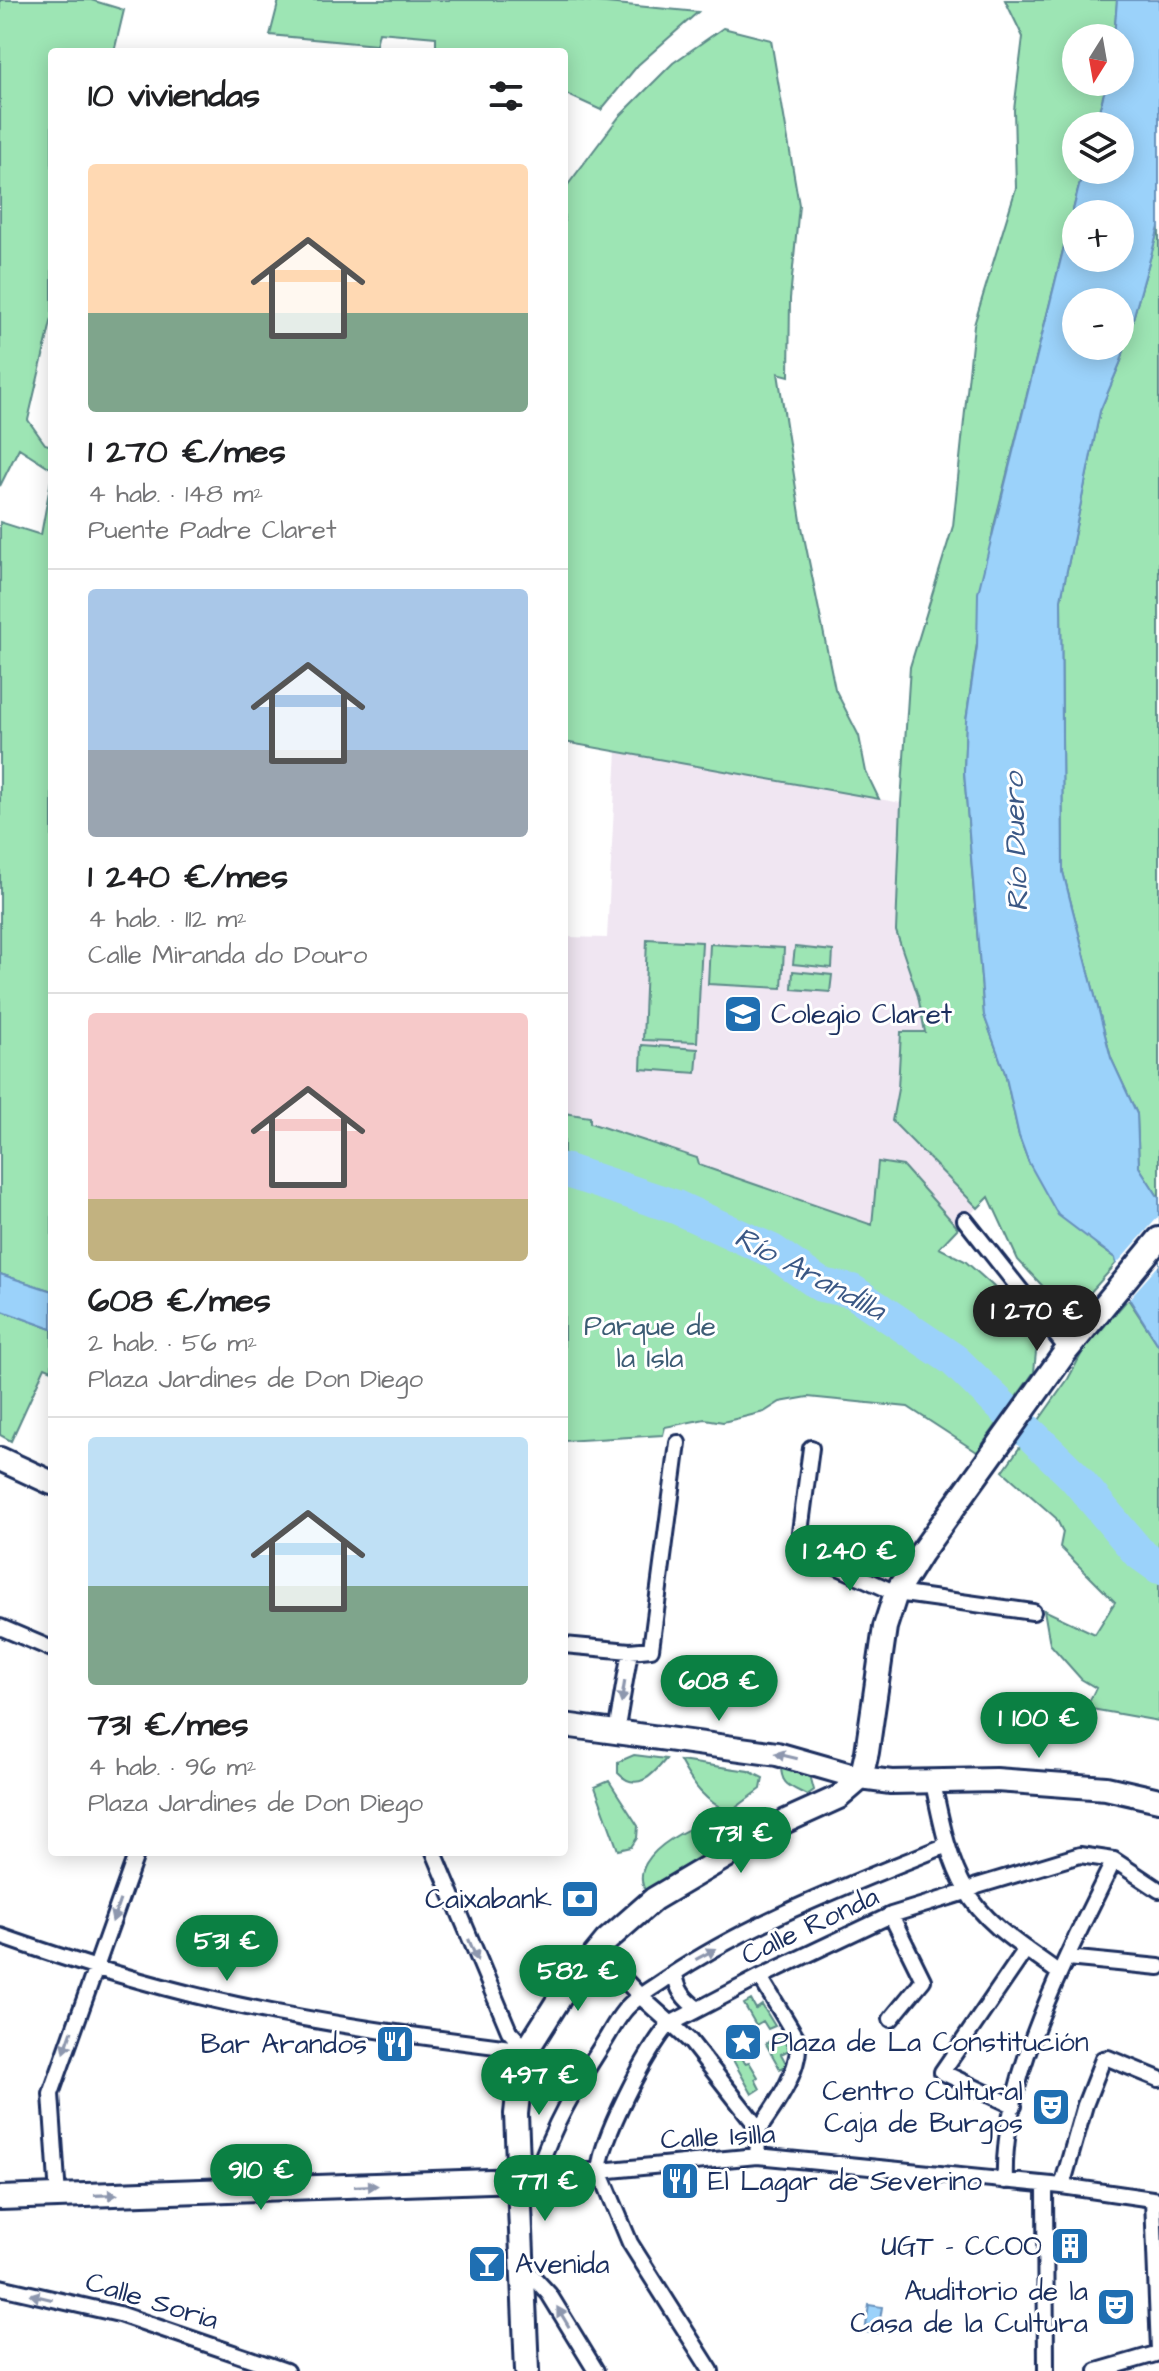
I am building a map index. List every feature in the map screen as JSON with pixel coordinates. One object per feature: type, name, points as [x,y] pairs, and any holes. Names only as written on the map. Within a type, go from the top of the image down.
[{"type":"street","points":[[965,1220],[1067,1349]]},
{"type":"street","points":[[527,2371],[524,2267],[529,2176],[516,2114],[527,2050],[561,1996],[597,1951],[654,1899],[786,1821],[839,1797],[861,1778],[885,1627],[896,1593],[921,1553],[1067,1349],[1159,1239]]},
{"type":"street","points":[[568,1645],[649,1651],[653,1643],[678,1443]]},
{"type":"street","points":[[811,1448],[800,1532],[802,1542],[818,1558],[896,1593],[1033,1612]]},
{"type":"street","points":[[0,1459],[48,1481]]},
{"type":"street","points":[[0,1627],[48,1647]]},
{"type":"street","points":[[616,1733],[630,1651]]},
{"type":"street","points":[[568,1726],[777,1754],[861,1778],[914,1784],[996,1780],[1106,1788],[1159,1800]]},
{"type":"street","points":[[933,1783],[947,1845],[989,1919],[1059,1973]]},
{"type":"street","points":[[529,2176],[588,2067],[625,2010],[640,1996],[710,1951],[821,1897],[947,1845]]},
{"type":"street","name":"Calle Ronda","points":[[600,2171],[599,2162],[620,2110],[658,2035],[670,2024],[891,1915],[1080,1855],[1114,1860]]},
{"type":"street","points":[[58,2197],[51,2094],[136,1856]]},
{"type":"street","points":[[436,1856],[509,2031],[527,2050]]},
{"type":"street","points":[[1005,2181],[1004,2160],[1030,2045],[1059,1973],[1114,1860],[1159,1890]]},
{"type":"street","points":[[891,1915],[923,1980],[891,2019]]},
{"type":"street","points":[[0,1936],[96,1969],[218,2001],[352,2026],[527,2050]]},
{"type":"street","points":[[1014,2106],[942,2072],[1026,1949]]},
{"type":"street","points":[[597,1951],[640,1996],[690,2041],[759,2129]]},
{"type":"street","points":[[1067,1958],[1159,1967]]},
{"type":"street","points":[[675,1973],[678,1988],[687,2001],[698,2009]]},
{"type":"street","points":[[757,2156],[759,2129],[796,2065],[799,2050],[798,2040],[760,1977]]},
{"type":"street","points":[[1062,2186],[1085,2105],[1103,2059],[1108,2058],[1159,2079]]},
{"type":"street","name":"Calle Isilla","points":[[529,2176],[757,2156],[1062,2186],[1157,2200]]},
{"type":"street","points":[[600,2171],[630,2243],[711,2371]]},
{"type":"street","points":[[0,2198],[529,2176]]},
{"type":"street","points":[[1045,2185],[1046,2371]]},
{"type":"street","points":[[1097,2371],[1159,2352],[1157,2200]]},
{"type":"street","points":[[524,2267],[549,2294],[596,2371]]},
{"type":"street","name":"Calle Soria","points":[[0,2287],[119,2314],[250,2365],[286,2371]]},
{"type":"shaded area","name":"Colegio Claret","points":[[617,750],[901,803],[896,931],[918,996],[936,1084],[988,1196],[939,1248],[699,1165],[696,1158],[590,1123],[590,1117],[568,1114],[568,937],[607,938]]},
{"type":"green space","points":[[0,0],[91,0],[124,10],[115,48],[48,48],[48,335],[28,420],[48,445],[48,466],[19,448],[0,486]]},
{"type":"green space","points":[[279,0],[575,0],[698,12],[638,65],[601,110],[568,95],[568,48],[436,48],[436,37],[379,32],[376,45],[270,35]]},
{"type":"green space","points":[[1005,0],[1117,0],[1115,24],[1062,24],[1062,96],[1103,96],[1099,112],[1062,112],[1062,184],[1080,184],[1076,200],[1062,200],[1062,254],[993,530],[966,721],[964,772],[984,1015],[1005,1073],[1019,1136],[1029,1163],[1098,1246],[1115,1258],[1116,1264],[1070,1315],[1018,1260],[989,1197],[978,1208],[892,1121],[898,1089],[901,1032],[925,1032],[918,996],[896,931],[910,667],[953,526],[974,325],[1016,188],[1014,110],[1023,37]]},
{"type":"green space","points":[[723,28],[771,40],[799,205],[790,299],[789,376],[778,373],[802,527],[835,689],[859,736],[866,772],[879,799],[568,743],[568,185],[619,117],[673,63]]},
{"type":"green space","points":[[1159,227],[1159,1198],[1139,1167],[1137,1114],[1111,1058],[1063,872],[1061,599],[1100,411],[1121,360],[1134,360],[1134,315]]},
{"type":"green space","points":[[48,497],[48,1290],[0,1274],[0,522],[41,535]]},
{"type":"green space","points":[[647,939],[702,942],[697,1042],[643,1040]]},
{"type":"green space","points":[[710,944],[784,948],[782,988],[708,984]]},
{"type":"green space","points":[[795,947],[833,951],[832,968],[793,964]]},
{"type":"green space","points":[[793,971],[832,975],[830,992],[792,989]]},
{"type":"green space","points":[[642,1045],[698,1049],[696,1073],[641,1069]]},
{"type":"green space","name":"Parque de la Isla","points":[[568,1114],[590,1117],[590,1123],[697,1158],[699,1165],[872,1225],[878,1162],[903,1166],[958,1228],[939,1248],[965,1261],[993,1286],[1020,1316],[1037,1342],[1034,1372],[977,1452],[908,1407],[808,1397],[780,1402],[764,1412],[723,1422],[705,1419],[665,1427],[663,1435],[568,1441]]},
{"type":"green space","points":[[1128,1299],[1159,1346],[1159,1721],[1086,1708],[1096,1688],[1081,1679],[1050,1644],[1044,1610],[1095,1634],[1115,1602],[1060,1547],[1063,1532],[1056,1518],[1003,1471],[1068,1379],[1083,1351]]},
{"type":"green space","points":[[0,1310],[48,1328],[48,1368],[45,1367],[11,1441],[0,1435]]},
{"type":"green space","points":[[634,1755],[666,1759],[650,1776],[632,1782],[618,1773],[618,1762]]},
{"type":"green space","points":[[680,1761],[749,1771],[763,1778],[761,1789],[730,1812],[700,1792]]},
{"type":"green space","points":[[781,1762],[810,1775],[814,1790],[807,1795],[787,1784],[782,1776]]},
{"type":"green space","points":[[609,1781],[638,1826],[637,1838],[631,1847],[618,1850],[595,1787]]},
{"type":"green space","points":[[737,1814],[759,1819],[646,1892],[642,1877],[646,1863],[657,1850],[689,1829]]},
{"type":"green space","points":[[751,2000],[756,2009],[762,2005],[775,2026],[768,2029],[763,2021],[756,2025],[744,2004]]},
{"type":"green space","points":[[779,2032],[789,2050],[781,2054],[787,2065],[780,2069],[766,2044]]},
{"type":"green space","points":[[741,2056],[745,2063],[749,2062],[758,2077],[755,2079],[760,2089],[752,2094],[733,2060]]},
{"type":"water","name":"Río Duero","points":[[1117,0],[1159,0],[1159,227],[1134,315],[1134,288],[1062,288],[1062,360],[1121,360],[1100,411],[1061,599],[1063,872],[1111,1058],[1137,1114],[1139,1167],[1159,1198],[1159,1346],[1121,1286],[1115,1258],[1058,1215],[1029,1163],[1019,1136],[1005,1073],[984,1015],[964,772],[966,721],[977,647],[978,593],[1062,255],[1062,272],[1134,272],[1134,200],[1076,200],[1080,184],[1134,184],[1134,112],[1099,112],[1103,96],[1134,96],[1134,24],[1115,24]]},
{"type":"water","points":[[0,1274],[48,1290],[48,1328],[0,1310]]},
{"type":"water","points":[[869,2305],[882,2307],[878,2333],[865,2332]]},
{"type":"pier","points":[[1159,1216],[1159,1265],[1126,1302],[1117,1288],[1113,1268]]},
{"type":"waterway","name":"Río Arandilla","points":[[568,1171],[676,1207],[772,1251],[821,1285],[852,1291],[954,1360],[1074,1476],[1138,1552],[1159,1567]]},
{"type":"place","name":"Colegio Claret","points":[[743,1014]]},
{"type":"place","name":"Caixabank","points":[[580,1899]]},
{"type":"place","name":"Plaza de La Constitución","points":[[743,2042]]},
{"type":"place","name":"Bar Arandos","points":[[395,2044]]},
{"type":"place","name":"Centro Cultural Caja de Burgos","points":[[1051,2107]]},
{"type":"place","name":"El Lagar de Severino","points":[[680,2181]]},
{"type":"place","name":"UGT - CCOO","points":[[1070,2246]]},
{"type":"place","name":"Avenida","points":[[487,2264]]},
{"type":"place","name":"Auditorio de la Casa de la Cultura","points":[[1116,2307]]}]
